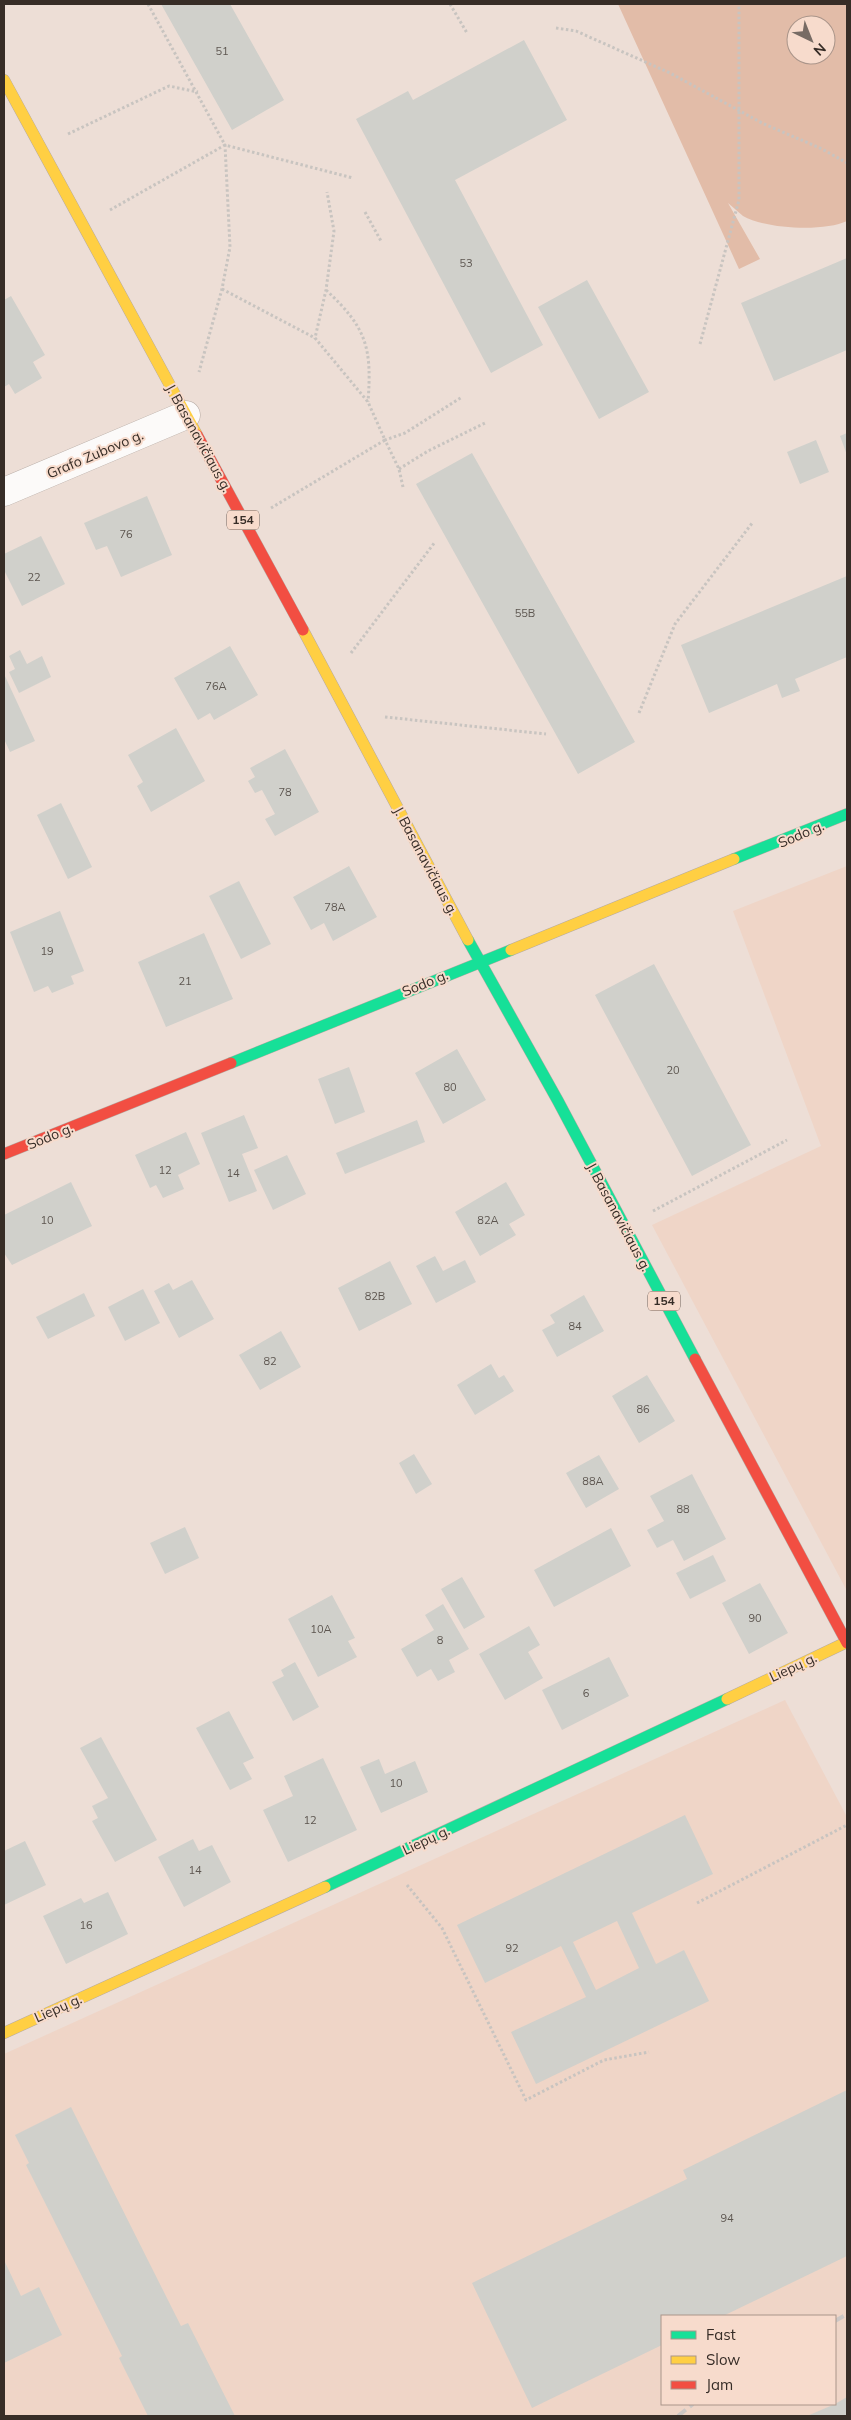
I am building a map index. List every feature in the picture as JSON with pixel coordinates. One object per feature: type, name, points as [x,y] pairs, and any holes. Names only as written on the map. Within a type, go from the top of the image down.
[{"type":"street","name":"J. Basanavičiaus g.","points":[[4,80],[348,713],[479,961],[625,1226],[847,1642]]},
{"type":"street","name":"Grafo Zubovo g.","points":[[4,492],[186,416]]},
{"type":"street","name":"Sodo g.","points":[[4,1154],[479,961],[765,849],[847,814]]},
{"type":"street","name":"Liepų g.","points":[[4,2033],[386,1859],[847,1642]]},
{"type":"path","points":[[148,4],[198,92],[225,145],[230,247],[222,289],[186,416]]},
{"type":"path","points":[[450,4],[467,34]]},
{"type":"path","points":[[700,344],[739,200],[740,4]]},
{"type":"path","points":[[556,28],[576,30],[670,73],[740,111],[822,149],[847,163]]},
{"type":"path","points":[[40,147],[169,86],[198,92]]},
{"type":"path","points":[[83,226],[225,145],[353,178]]},
{"type":"path","points":[[315,338],[326,290],[334,231],[326,192]]},
{"type":"path","points":[[365,212],[381,241]]},
{"type":"path","points":[[222,289],[315,338],[368,402],[399,469],[403,487]]},
{"type":"path","points":[[326,290],[344,306],[364,336],[370,373],[368,402]]},
{"type":"path","points":[[245,523],[385,440],[404,433],[462,397]]},
{"type":"path","points":[[399,469],[428,451],[485,423]]},
{"type":"path","points":[[640,713],[675,624],[753,522]]},
{"type":"path","points":[[330,680],[435,542]]},
{"type":"path","points":[[348,713],[546,734]]},
{"type":"path","points":[[625,1226],[787,1140]]},
{"type":"path","points":[[697,1903],[847,1825]]},
{"type":"path","points":[[386,1859],[442,1928],[526,2100],[604,2060],[649,2052]]},
{"type":"shaded area","points":[[618,4],[847,4],[847,221],[824,227],[810,228],[766,224],[743,216],[728,203],[760,259],[739,269]]},
{"type":"shaded area","points":[[847,866],[847,1591],[652,1225],[821,1146],[733,911]]},
{"type":"shaded area","points":[[785,1700],[847,1817],[847,2416],[4,2416],[4,2054]]},
{"type":"building","points":[[161,4],[230,4],[284,100],[232,130]]},
{"type":"building","points":[[524,40],[567,120],[455,180],[543,345],[491,373],[356,119],[408,91],[413,100]]},
{"type":"building","points":[[847,258],[847,350],[774,381],[741,303]]},
{"type":"building","points":[[587,280],[649,392],[599,419],[538,307]]},
{"type":"building","points":[[11,296],[45,355],[33,362],[42,378],[15,394],[9,384],[4,387],[4,300]]},
{"type":"building","points":[[847,433],[847,455],[840,436]]},
{"type":"building","points":[[816,440],[829,472],[800,484],[787,452]]},
{"type":"building","points":[[472,453],[635,742],[578,774],[416,484]]},
{"type":"building","points":[[147,496],[172,555],[121,577],[107,546],[96,550],[84,523]]},
{"type":"building","points":[[41,536],[65,584],[22,606],[4,570],[4,554]]},
{"type":"building","points":[[847,576],[847,657],[795,679],[800,691],[782,698],[777,684],[709,713],[681,645]]},
{"type":"building","points":[[230,646],[258,695],[214,720],[210,713],[198,720],[174,678]]},
{"type":"building","points":[[20,650],[27,664],[42,656],[51,677],[19,693],[9,672],[15,669],[9,656]]},
{"type":"building","points":[[4,674],[35,741],[10,752],[4,739]]},
{"type":"building","points":[[176,728],[205,781],[151,812],[137,786],[143,782],[128,755]]},
{"type":"building","points":[[285,749],[319,812],[275,836],[265,819],[275,814],[262,790],[255,793],[248,781],[255,777],[250,768]]},
{"type":"building","points":[[61,803],[92,867],[68,879],[37,815]]},
{"type":"building","points":[[349,866],[377,917],[333,941],[324,923],[311,930],[293,897]]},
{"type":"building","points":[[239,881],[271,944],[241,959],[209,896]]},
{"type":"building","points":[[60,911],[84,971],[71,976],[74,984],[52,993],[48,986],[34,992],[10,932]]},
{"type":"building","points":[[204,933],[233,999],[166,1027],[138,962]]},
{"type":"building","points":[[654,964],[751,1145],[692,1176],[595,995]]},
{"type":"building","points":[[457,1049],[486,1100],[443,1124],[415,1073]]},
{"type":"building","points":[[349,1067],[365,1112],[335,1124],[318,1079]]},
{"type":"building","points":[[244,1115],[258,1148],[242,1154],[257,1191],[229,1202],[201,1133]]},
{"type":"building","points":[[417,1120],[425,1142],[345,1174],[336,1153]]},
{"type":"building","points":[[186,1132],[200,1164],[178,1175],[184,1189],[163,1198],[156,1185],[150,1188],[135,1155]]},
{"type":"building","points":[[287,1155],[306,1194],[273,1210],[254,1170]]},
{"type":"building","points":[[71,1182],[92,1226],[12,1265],[4,1253],[4,1215]]},
{"type":"building","points":[[506,1182],[525,1215],[509,1224],[516,1235],[480,1256],[455,1212]]},
{"type":"building","points":[[435,1256],[443,1271],[465,1260],[476,1282],[436,1303],[416,1266]]},
{"type":"building","points":[[390,1261],[412,1304],[359,1331],[338,1288]]},
{"type":"building","points":[[192,1280],[214,1319],[179,1338],[154,1291],[169,1283],[173,1290]]},
{"type":"building","points":[[143,1289],[160,1323],[125,1341],[108,1307]]},
{"type":"building","points":[[84,1293],[95,1316],[48,1339],[36,1317]]},
{"type":"building","points":[[584,1295],[604,1331],[557,1357],[542,1330],[555,1323],[550,1315]]},
{"type":"building","points":[[281,1331],[301,1367],[260,1390],[239,1355]]},
{"type":"building","points":[[491,1364],[499,1378],[504,1375],[514,1391],[475,1415],[457,1385]]},
{"type":"building","points":[[647,1375],[675,1421],[639,1443],[612,1396]]},
{"type":"building","points":[[414,1454],[432,1484],[416,1494],[399,1463]]},
{"type":"building","points":[[599,1455],[619,1489],[586,1508],[566,1473]]},
{"type":"building","points":[[692,1474],[726,1539],[684,1561],[673,1540],[657,1548],[647,1530],[664,1521],[650,1496]]},
{"type":"building","points":[[185,1527],[199,1558],[165,1574],[150,1543]]},
{"type":"building","points":[[611,1528],[631,1566],[554,1607],[534,1570]]},
{"type":"building","points":[[713,1555],[726,1581],[690,1599],[676,1573]]},
{"type":"building","points":[[462,1577],[485,1617],[464,1629],[441,1589]]},
{"type":"building","points":[[760,1583],[788,1633],[749,1654],[722,1603]]},
{"type":"building","points":[[332,1595],[355,1638],[348,1641],[357,1657],[318,1677],[288,1619]]},
{"type":"building","points":[[443,1604],[469,1649],[449,1660],[455,1672],[438,1681],[431,1669],[417,1677],[401,1649],[434,1630],[425,1615]]},
{"type":"building","points":[[529,1626],[540,1645],[528,1652],[543,1678],[505,1700],[479,1654]]},
{"type":"building","points":[[609,1657],[629,1696],[562,1730],[542,1690]]},
{"type":"building","points":[[295,1662],[319,1707],[293,1721],[272,1682],[284,1676],[281,1670]]},
{"type":"building","points":[[229,1711],[254,1758],[243,1763],[252,1779],[230,1790],[196,1728]]},
{"type":"building","points":[[101,1737],[157,1840],[115,1862],[92,1821],[98,1818],[92,1806],[108,1798],[80,1748]]},
{"type":"building","points":[[323,1758],[357,1830],[288,1862],[263,1810],[293,1796],[284,1776]]},
{"type":"building","points":[[379,1759],[385,1774],[415,1761],[428,1792],[381,1813],[360,1767]]},
{"type":"building","points":[[685,1815],[713,1874],[632,1913],[656,1964],[684,1950],[709,2001],[536,2084],[511,2032],[586,1997],[561,1946],[485,1983],[457,1925]],"holes":[[[617,1921],[639,1968],[596,1990],[573,1942]]]},
{"type":"building","points":[[193,1839],[199,1851],[212,1845],[231,1882],[184,1907],[158,1857]]},
{"type":"building","points":[[25,1841],[46,1885],[4,1905],[4,1851]]},
{"type":"building","points":[[108,1892],[128,1934],[66,1964],[43,1916],[81,1898],[84,1903]]},
{"type":"building","points":[[847,2090],[847,2256],[725,2315],[661,2315],[661,2345],[532,2408],[472,2283],[687,2179],[683,2170]]},
{"type":"building","points":[[71,2107],[181,2326],[188,2323],[235,2416],[148,2416],[119,2358],[122,2356],[26,2165],[29,2163],[15,2135]]},
{"type":"building","points":[[4,2260],[21,2296],[39,2287],[62,2335],[4,2363]]},
{"type":"building","points":[[847,2397],[847,2416],[807,2416],[836,2405]]},
{"type":"railway","points":[[836,2320],[847,2314]]},
{"type":"railway","points":[[678,2416],[692,2405]]},
{"type":"traffic: fast","points":[[734,859],[847,814]]},
{"type":"traffic: fast","points":[[468,940],[558,1101],[695,1359]]},
{"type":"traffic: fast","points":[[231,1063],[511,950]]},
{"type":"traffic: fast","points":[[325,1887],[727,1699]]},
{"type":"traffic: slow","points":[[4,80],[197,435]]},
{"type":"traffic: slow","points":[[303,630],[468,940]]},
{"type":"traffic: slow","points":[[511,950],[734,859]]},
{"type":"traffic: slow","points":[[727,1699],[847,1642]]},
{"type":"traffic: slow","points":[[4,2033],[325,1887]]},
{"type":"traffic: jam","points":[[197,435],[303,630]]},
{"type":"traffic: jam","points":[[4,1154],[231,1063]]},
{"type":"traffic: jam","points":[[695,1359],[847,1643]]}]
